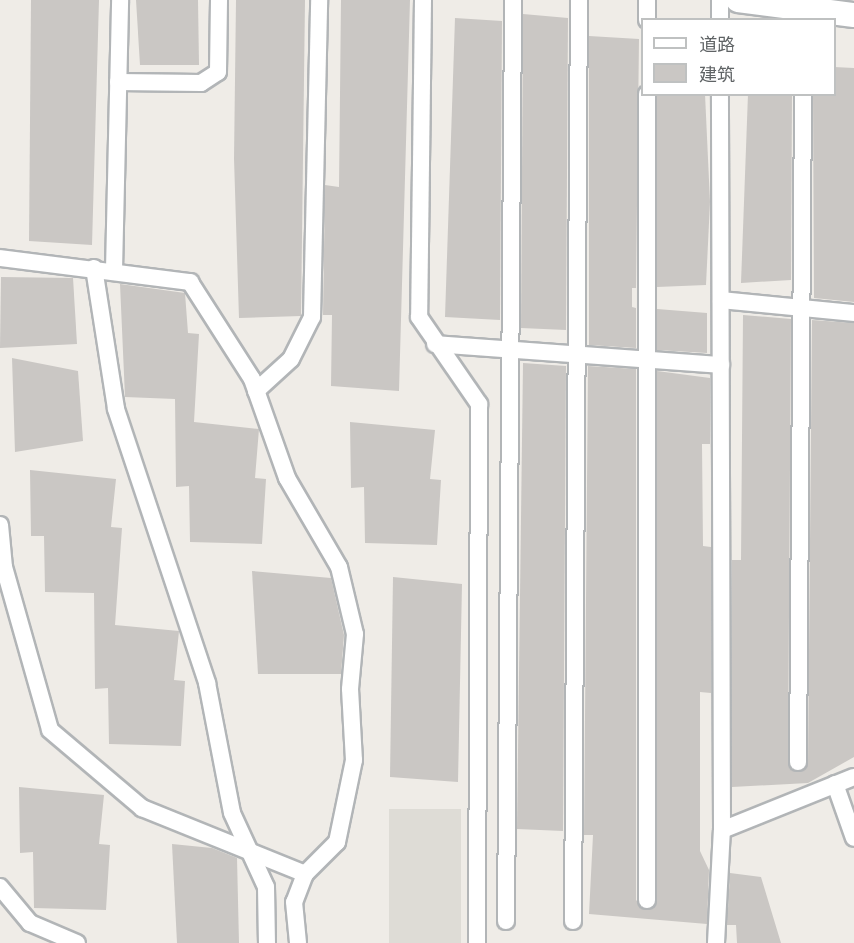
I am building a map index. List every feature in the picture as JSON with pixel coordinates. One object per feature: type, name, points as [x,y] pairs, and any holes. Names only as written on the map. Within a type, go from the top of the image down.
[{"type":"street","points":[[114,270],[120,0]]},
{"type":"street","points":[[118,82],[201,83],[218,72],[219,0]]},
{"type":"street","points":[[256,391],[291,359],[312,317],[319,0]]},
{"type":"street","points":[[423,0],[417,283],[419,317],[435,344],[479,404],[477,943]]},
{"type":"street","points":[[506,921],[513,0]]},
{"type":"street","points":[[573,921],[579,0]]},
{"type":"street","points":[[647,18],[648,0]]},
{"type":"street","points":[[720,0],[720,18]]},
{"type":"street","points":[[738,0],[804,14],[854,15]]},
{"type":"street","points":[[646,900],[647,96]]},
{"type":"street","points":[[716,943],[722,830],[720,96]]},
{"type":"street","points":[[798,762],[803,96]]},
{"type":"street","points":[[0,258],[114,270],[190,282],[256,391],[287,478],[339,567],[355,634],[350,688],[354,760],[337,842],[305,874],[294,902],[298,943]]},
{"type":"street","points":[[94,268],[116,409],[207,684],[232,813],[266,887],[267,943]]},
{"type":"street","points":[[721,300],[854,313]]},
{"type":"street","points":[[435,344],[721,365]]},
{"type":"street","points":[[0,525],[4,567],[50,730],[141,808],[252,856],[305,874]]},
{"type":"street","points":[[722,830],[854,777]]},
{"type":"street","points":[[835,784],[854,838]]},
{"type":"street","points":[[0,886],[30,923],[77,943]]},
{"type":"shaded area","points":[[389,809],[461,809],[461,943],[389,943]]},
{"type":"building","points":[[31,0],[99,0],[92,245],[29,241]]},
{"type":"building","points":[[136,0],[198,0],[199,65],[140,65]]},
{"type":"building","points":[[236,0],[305,0],[301,316],[239,318],[234,159]]},
{"type":"building","points":[[341,0],[410,0],[399,391],[331,386],[332,315],[323,315],[325,185],[339,187]]},
{"type":"building","points":[[523,14],[568,18],[566,330],[521,328]]},
{"type":"building","points":[[455,18],[502,21],[500,320],[445,317]]},
{"type":"building","points":[[589,36],[639,39],[636,288],[632,288],[632,307],[636,308],[636,348],[589,345]]},
{"type":"building","points":[[836,67],[854,68],[854,302],[814,298],[813,96],[836,96]]},
{"type":"building","points":[[657,96],[705,96],[710,202],[706,285],[657,287]]},
{"type":"building","points":[[748,96],[792,96],[791,280],[741,283]]},
{"type":"building","points":[[1,277],[73,278],[77,344],[0,348]]},
{"type":"building","points":[[120,284],[185,293],[188,333],[199,334],[194,422],[259,429],[255,478],[266,479],[262,544],[190,542],[189,486],[176,487],[175,399],[125,397]]},
{"type":"building","points":[[657,309],[707,313],[707,353],[657,350]]},
{"type":"building","points":[[743,315],[791,319],[788,762],[797,772],[808,762],[812,320],[854,323],[854,757],[808,783],[732,787],[732,560],[741,560]]},
{"type":"building","points":[[12,358],[78,371],[83,441],[15,452]]},
{"type":"building","points":[[523,363],[566,366],[563,831],[517,829]]},
{"type":"building","points":[[588,366],[636,369],[636,900],[646,910],[657,900],[657,371],[710,378],[710,444],[702,444],[703,546],[711,547],[711,693],[700,692],[700,851],[709,870],[707,924],[589,914],[593,835],[584,835]]},
{"type":"building","points":[[350,422],[435,430],[430,479],[441,480],[437,545],[365,543],[364,487],[351,488]]},
{"type":"building","points":[[30,470],[116,479],[111,527],[122,528],[115,625],[179,631],[174,680],[185,681],[181,746],[109,744],[108,688],[95,689],[94,593],[45,592],[44,536],[31,536]]},
{"type":"building","points":[[252,571],[331,578],[344,635],[341,674],[258,674]]},
{"type":"building","points":[[393,577],[462,584],[458,782],[390,777]]},
{"type":"building","points":[[19,787],[104,795],[99,844],[110,845],[106,910],[34,908],[33,852],[20,853]]},
{"type":"building","points":[[172,844],[212,848],[237,858],[239,943],[177,943]]},
{"type":"building","points":[[730,873],[761,877],[781,943],[737,943],[736,925],[727,925]]}]
